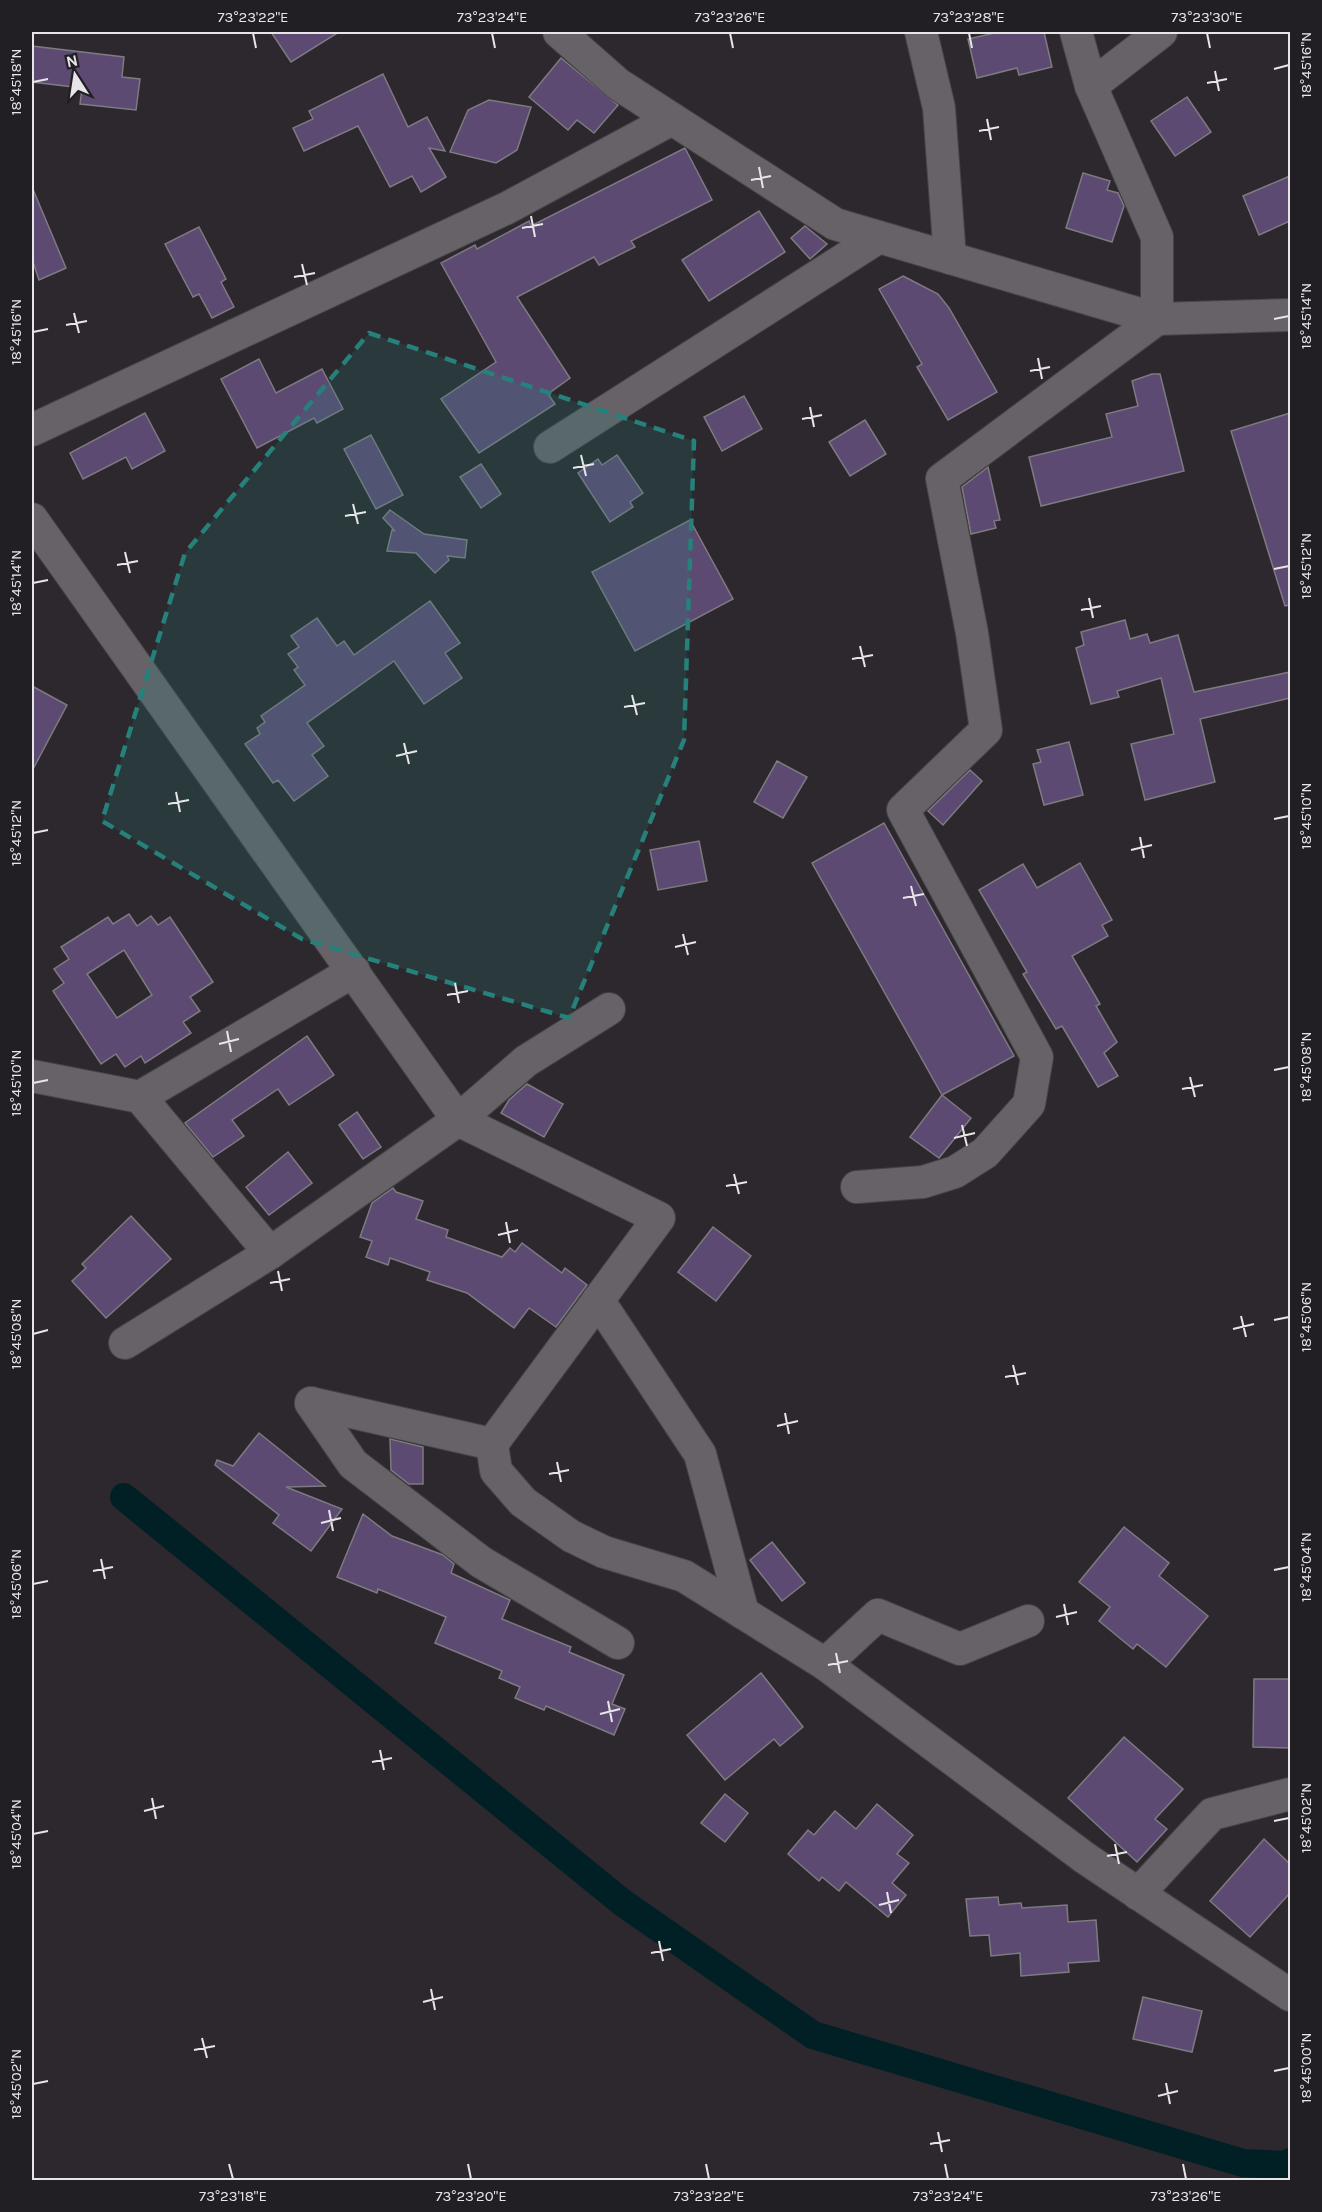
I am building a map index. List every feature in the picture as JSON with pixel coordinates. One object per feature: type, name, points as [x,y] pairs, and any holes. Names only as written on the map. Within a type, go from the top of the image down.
[{"type":"street","points":[[558,32],[618,84],[835,224],[1157,319],[1290,315]]},
{"type":"street","points":[[921,32],[939,108],[950,258]]},
{"type":"street","points":[[1076,32],[1091,86],[1156,237],[1157,319]]},
{"type":"street","points":[[1091,86],[1161,32]]},
{"type":"street","points":[[32,430],[507,208],[672,119]]},
{"type":"street","points":[[550,447],[879,237]]},
{"type":"street","points":[[857,1187],[923,1182],[955,1172],[985,1153],[1029,1104],[1037,1057],[903,810],[986,730],[972,633],[942,479],[1157,319]]},
{"type":"street","points":[[32,519],[458,1120],[659,1218],[492,1444],[496,1471],[523,1502],[571,1536],[604,1552],[684,1576],[825,1664],[1085,1858],[1290,1995]]},
{"type":"street","points":[[140,1097],[354,971]]},
{"type":"street","points":[[125,1343],[270,1253],[458,1120],[526,1061],[609,1009]]},
{"type":"street","points":[[32,1076],[140,1097],[270,1253]]},
{"type":"street","points":[[598,1300],[700,1454],[743,1613]]},
{"type":"street","points":[[492,1444],[311,1403],[353,1464],[481,1562],[618,1643]]},
{"type":"street","points":[[825,1664],[878,1616],[960,1648],[1028,1621]]},
{"type":"street","points":[[1138,1894],[1212,1814],[1290,1794]]},
{"type":"highlighted area","points":[[369,333],[694,441],[684,740],[569,1018],[302,939],[102,821],[185,553]]},
{"type":"building","points":[[271,32],[339,32],[291,62]]},
{"type":"building","points":[[999,32],[1044,32],[1052,67],[1019,75],[1017,68],[977,78],[968,39]]},
{"type":"building","points":[[32,46],[124,57],[122,77],[140,79],[136,110],[80,104],[82,88],[32,82]]},
{"type":"building","points":[[561,58],[618,105],[594,133],[577,120],[568,130],[529,97]]},
{"type":"building","points":[[383,74],[408,127],[427,117],[445,151],[429,148],[446,177],[421,192],[412,176],[390,187],[358,126],[304,151],[293,128],[313,119],[309,111]]},
{"type":"building","points":[[1187,97],[1211,132],[1175,156],[1151,121]]},
{"type":"building","points":[[489,100],[531,107],[517,150],[496,163],[450,152],[468,110]]},
{"type":"building","points":[[685,148],[712,200],[631,241],[635,247],[599,265],[594,257],[517,297],[570,378],[548,394],[555,404],[479,453],[441,399],[496,362],[441,263],[475,245],[477,249],[529,221],[531,226]]},
{"type":"building","points":[[1083,173],[1110,181],[1107,190],[1118,193],[1124,206],[1112,242],[1066,228]]},
{"type":"building","points":[[1290,176],[1290,221],[1259,235],[1243,196]]},
{"type":"building","points":[[32,187],[66,268],[39,280],[32,259]]},
{"type":"building","points":[[759,211],[785,252],[709,301],[682,260]]},
{"type":"building","points":[[805,226],[827,244],[810,259],[791,238]]},
{"type":"building","points":[[199,227],[226,279],[221,282],[234,307],[212,318],[199,294],[193,297],[165,244]]},
{"type":"building","points":[[903,276],[938,294],[949,308],[997,392],[948,420],[917,367],[922,364],[879,289]]},
{"type":"building","points":[[259,359],[276,393],[322,369],[343,409],[317,423],[314,418],[257,448],[221,379]]},
{"type":"building","points":[[1152,374],[1160,374],[1184,471],[1041,506],[1029,457],[1112,437],[1106,414],[1138,406],[1132,381]]},
{"type":"building","points":[[744,396],[762,429],[722,451],[704,417]]},
{"type":"building","points":[[145,413],[165,451],[132,469],[126,457],[83,479],[70,453]]},
{"type":"building","points":[[1290,413],[1290,605],[1285,606],[1231,431]]},
{"type":"building","points":[[865,420],[886,454],[850,476],[829,442]]},
{"type":"building","points":[[371,435],[403,495],[376,509],[344,449]]},
{"type":"building","points":[[617,455],[643,493],[630,502],[633,507],[610,522],[578,473],[598,459],[602,465]]},
{"type":"building","points":[[481,464],[501,494],[481,508],[460,477]]},
{"type":"building","points":[[988,467],[1000,520],[994,521],[996,528],[971,534],[962,487]]},
{"type":"building","points":[[390,510],[424,534],[467,540],[465,558],[447,556],[449,560],[435,573],[416,553],[387,551],[392,530],[395,531],[383,518]]},
{"type":"building","points":[[690,520],[733,599],[635,651],[592,572]]},
{"type":"building","points":[[430,601],[460,643],[445,653],[462,678],[424,704],[394,661],[307,723],[324,746],[312,755],[328,776],[294,801],[278,780],[273,783],[245,744],[260,734],[257,728],[265,722],[261,716],[305,685],[294,670],[298,667],[288,654],[299,647],[291,636],[317,618],[337,646],[344,641],[354,655]]},
{"type":"building","points":[[1125,620],[1130,639],[1147,634],[1150,643],[1178,635],[1194,692],[1290,672],[1290,698],[1200,719],[1215,782],[1145,800],[1131,744],[1174,734],[1161,678],[1117,691],[1119,697],[1091,704],[1076,648],[1084,645],[1081,632]]},
{"type":"building","points":[[32,686],[67,705],[32,771]]},
{"type":"building","points":[[1069,742],[1083,795],[1044,805],[1033,764],[1041,762],[1037,750]]},
{"type":"building","points":[[777,761],[807,777],[783,818],[754,802]]},
{"type":"building","points":[[970,770],[982,781],[943,825],[928,811]]},
{"type":"building","points":[[884,823],[1014,1056],[942,1095],[812,863]]},
{"type":"building","points":[[699,841],[707,881],[658,890],[650,850]]},
{"type":"building","points":[[1080,863],[1112,920],[1102,925],[1108,936],[1072,956],[1100,1004],[1096,1006],[1117,1042],[1104,1053],[1118,1076],[1098,1087],[1062,1026],[1056,1029],[1023,974],[1027,972],[979,890],[1023,864],[1037,888]]},
{"type":"building","points":[[129,914],[137,926],[151,916],[158,925],[170,917],[213,982],[190,997],[200,1011],[183,1022],[191,1033],[145,1063],[141,1056],[125,1067],[116,1054],[101,1064],[53,991],[64,983],[54,969],[69,959],[61,947],[108,917],[113,924]],"holes":[[[124,950],[152,995],[117,1018],[87,974]]]},
{"type":"building","points":[[307,1036],[334,1075],[289,1105],[278,1089],[232,1120],[244,1136],[213,1157],[185,1123]]},
{"type":"building","points":[[527,1084],[563,1104],[544,1137],[501,1113],[509,1100]]},
{"type":"building","points":[[942,1095],[971,1118],[939,1158],[910,1137]]},
{"type":"building","points":[[357,1112],[381,1147],[363,1159],[339,1125]]},
{"type":"building","points":[[288,1152],[312,1183],[269,1215],[246,1187]]},
{"type":"building","points":[[393,1188],[396,1192],[423,1201],[416,1219],[448,1230],[446,1237],[502,1257],[510,1248],[515,1252],[522,1243],[562,1273],[565,1268],[587,1285],[556,1327],[529,1308],[514,1328],[467,1293],[427,1280],[430,1272],[390,1258],[388,1265],[366,1257],[372,1241],[360,1237],[372,1203]]},
{"type":"building","points":[[131,1216],[171,1259],[106,1318],[72,1281],[86,1268],[82,1264]]},
{"type":"building","points":[[713,1227],[751,1256],[716,1301],[678,1272]]},
{"type":"building","points":[[259,1433],[325,1486],[286,1487],[342,1509],[311,1551],[273,1523],[279,1515],[215,1465],[217,1460],[233,1466]]},
{"type":"building","points":[[390,1439],[423,1447],[423,1484],[409,1484],[391,1470]]},
{"type":"building","points":[[363,1514],[392,1536],[443,1555],[454,1564],[451,1573],[510,1600],[502,1619],[571,1647],[569,1652],[624,1675],[612,1704],[625,1709],[614,1735],[546,1706],[544,1710],[515,1698],[520,1687],[499,1678],[502,1671],[435,1643],[446,1617],[378,1589],[377,1593],[337,1577]]},
{"type":"building","points":[[1124,1527],[1169,1563],[1159,1576],[1208,1616],[1166,1667],[1137,1644],[1133,1649],[1099,1621],[1110,1607],[1079,1582]]},
{"type":"building","points":[[772,1542],[805,1583],[782,1601],[750,1560]]},
{"type":"building","points":[[761,1673],[803,1727],[780,1746],[774,1739],[725,1780],[687,1735]]},
{"type":"building","points":[[1254,1679],[1290,1679],[1290,1748],[1253,1747]]},
{"type":"building","points":[[1124,1737],[1183,1789],[1155,1819],[1167,1829],[1137,1862],[1068,1798]]},
{"type":"building","points":[[725,1794],[748,1813],[725,1842],[701,1823]]},
{"type":"building","points":[[877,1804],[913,1835],[897,1854],[909,1863],[892,1883],[906,1895],[888,1917],[846,1882],[839,1891],[822,1877],[819,1881],[788,1854],[808,1830],[814,1835],[835,1811],[856,1829]]},
{"type":"building","points":[[1264,1839],[1290,1864],[1290,1893],[1250,1937],[1210,1901]]},
{"type":"building","points":[[998,1897],[999,1905],[1021,1903],[1022,1908],[1067,1905],[1068,1922],[1096,1920],[1099,1961],[1068,1963],[1069,1972],[1021,1976],[1020,1953],[991,1956],[989,1935],[970,1936],[966,1899]]},
{"type":"building","points":[[1143,1997],[1202,2011],[1192,2052],[1133,2039]]},
{"type":"waterway","points":[[124,1497],[623,1903],[813,2035],[1243,2163],[1285,2165],[1290,2162]]}]
